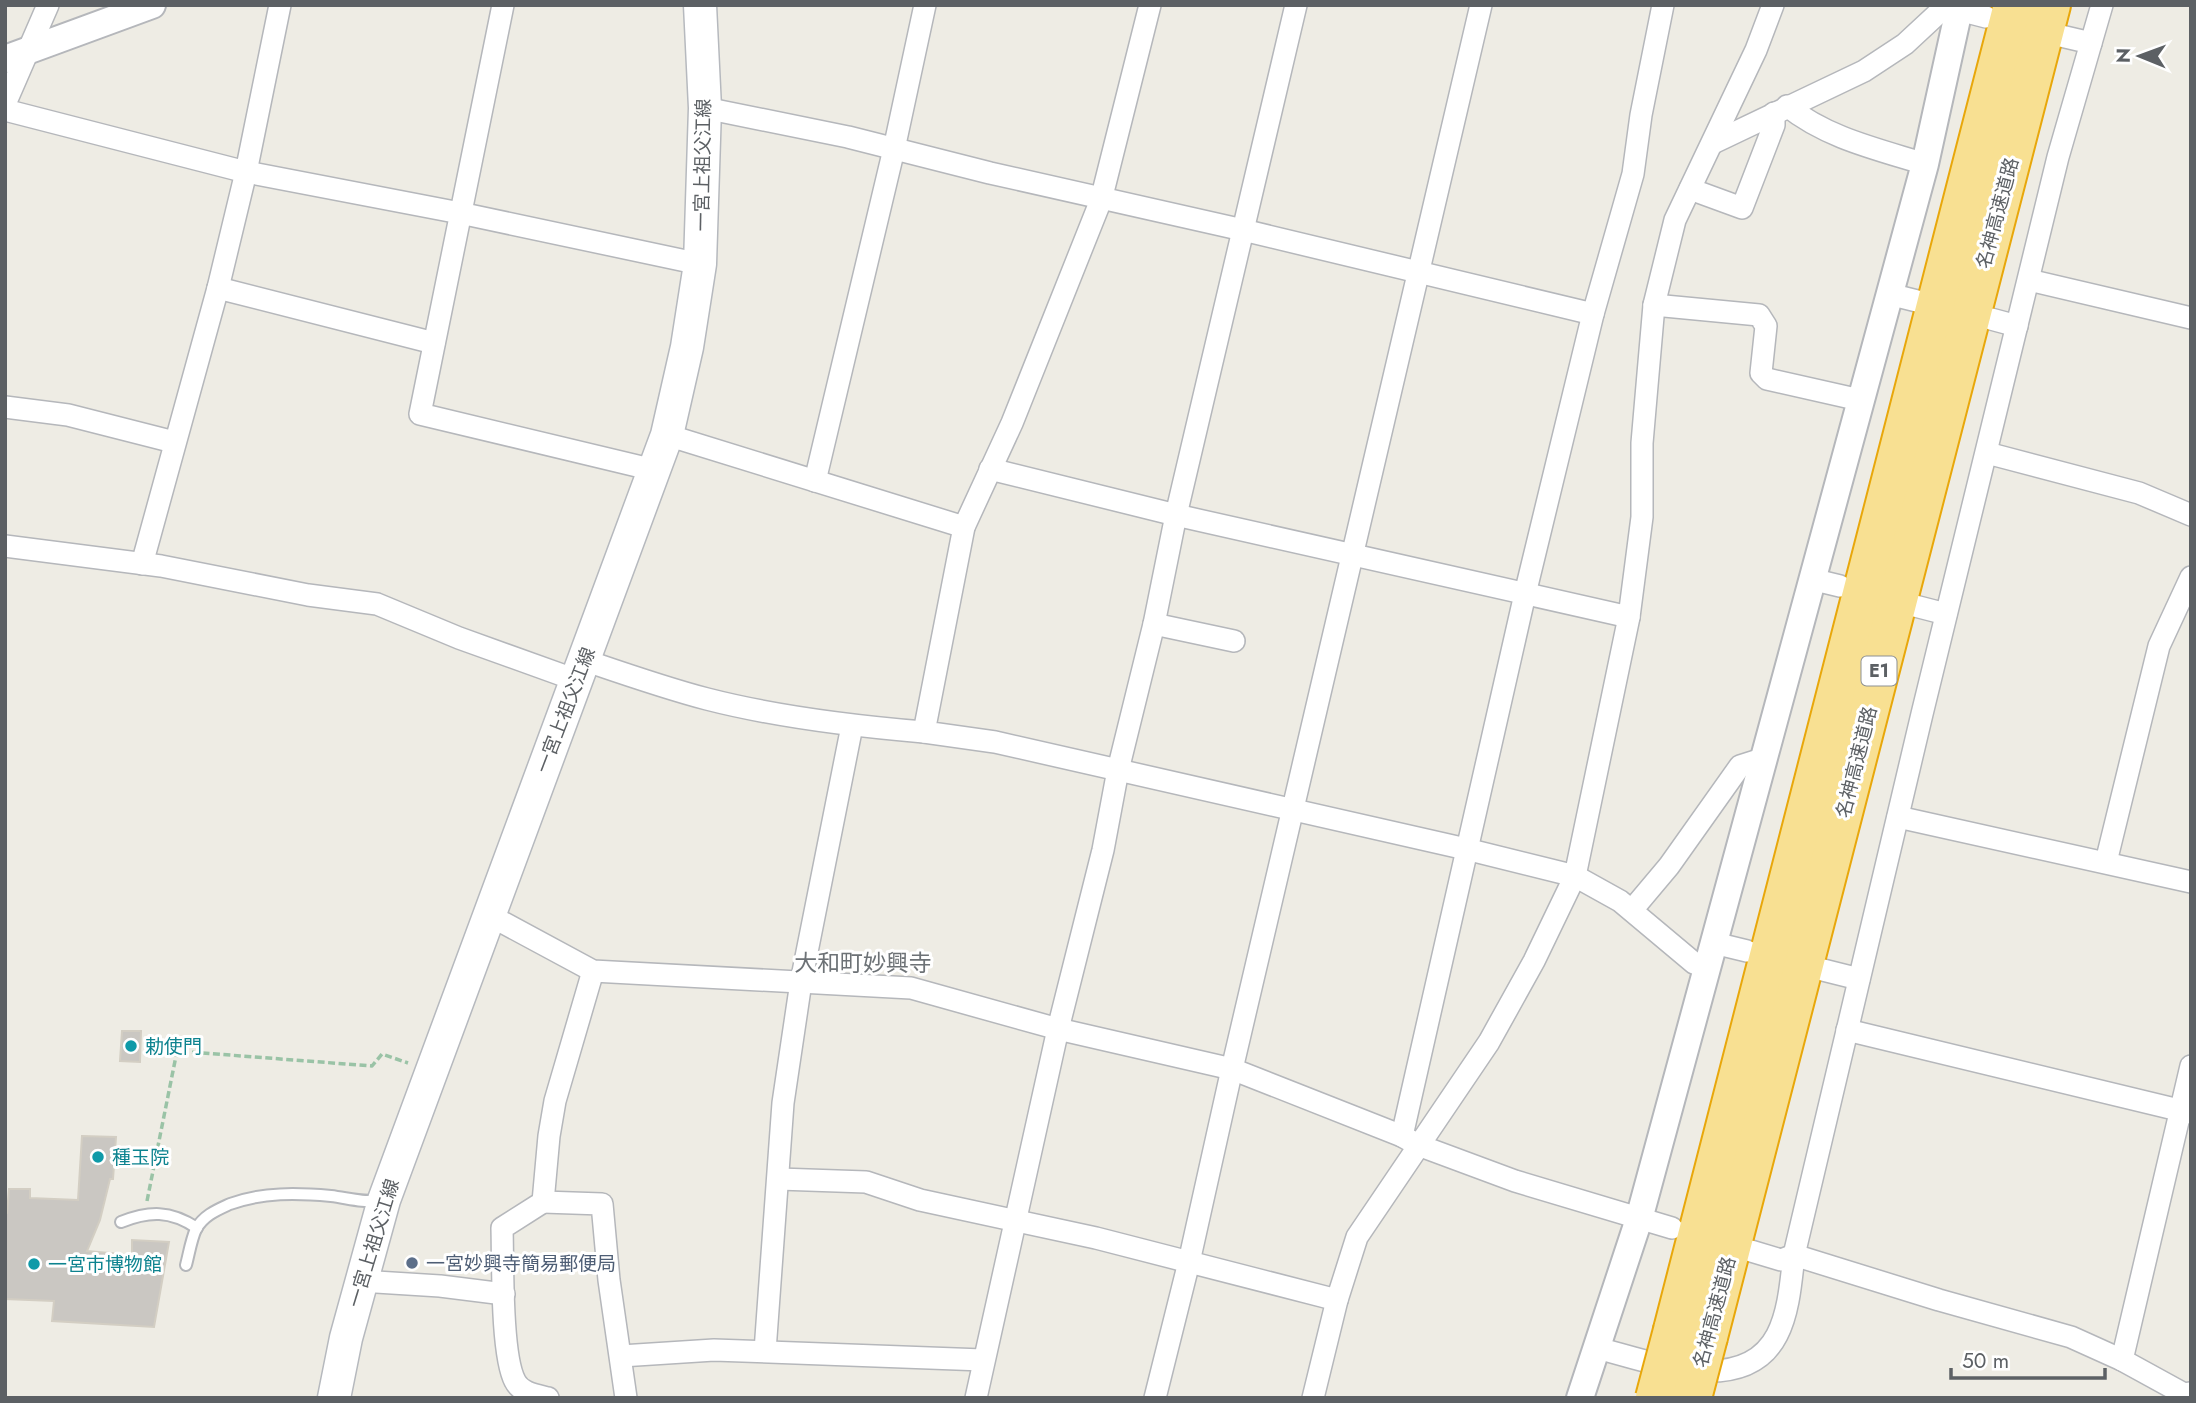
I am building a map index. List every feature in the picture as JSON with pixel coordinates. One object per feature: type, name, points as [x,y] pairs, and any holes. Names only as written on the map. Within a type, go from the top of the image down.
[{"type":"highway","name":"名神高速道路","points":[[1692,1398],[1690,1334],[2000,11]]},
{"type":"highway","name":"名神高速道路","points":[[1656,1398],[1690,1334],[2056,20]]},
{"type":"main road","name":"一宮上祖父江線","points":[[334,1398],[360,1281],[384,1200],[667,435],[687,347],[700,264],[705,108],[700,5]]},
{"type":"street","points":[[5,104],[17,54],[48,5]]},
{"type":"street","points":[[17,54],[152,5]]},
{"type":"street","points":[[142,564],[218,288],[246,172],[280,5]]},
{"type":"street","points":[[503,5],[420,414],[654,470]]},
{"type":"street","points":[[815,481],[894,149],[925,5]]},
{"type":"street","points":[[924,732],[964,527],[1012,423],[1101,200],[1150,5]]},
{"type":"street","points":[[978,1397],[983,1360],[1014,1221],[1103,850],[1118,770],[1154,624],[1176,515],[1296,5]]},
{"type":"street","points":[[1155,1398],[1189,1262],[1231,1069],[1481,5]]},
{"type":"street","points":[[1410,1141],[1466,849],[1593,314],[1633,174],[1641,115],[1663,5]]},
{"type":"street","points":[[1313,1398],[1337,1300],[1357,1237],[1410,1141],[1489,1042],[1534,961],[1575,876],[1629,617],[1642,517],[1642,443],[1654,305],[1675,220],[1756,50],[1773,5]]},
{"type":"street","points":[[1597,1348],[1688,1371],[1727,1370],[1748,1364],[1766,1351],[1777,1334],[1788,1296],[1794,1255],[1859,979],[2017,326],[2059,157],[2102,5]]},
{"type":"street","points":[[1713,143],[1864,71],[1955,7],[2000,11]]},
{"type":"street","points":[[1580,1398],[1639,1219],[1925,164],[1955,7]]},
{"type":"street","points":[[2056,20],[2091,43]]},
{"type":"street","points":[[705,108],[848,137],[1101,200],[1243,230],[1593,314]]},
{"type":"street","points":[[5,110],[246,172],[460,213],[700,264]]},
{"type":"street","points":[[1780,110],[1835,135],[1925,164]]},
{"type":"street","points":[[1690,189],[1742,208],[1780,110]]},
{"type":"street","points":[[2029,280],[2191,318]]},
{"type":"street","points":[[218,288],[434,343]]},
{"type":"street","points":[[1889,294],[1917,301]]},
{"type":"street","points":[[1654,305],[1759,315],[1766,326],[1760,373],[1767,379],[1860,400]]},
{"type":"street","points":[[1991,319],[2017,326]]},
{"type":"street","points":[[5,407],[68,415],[174,442]]},
{"type":"street","points":[[667,435],[964,527]]},
{"type":"street","points":[[1987,453],[2139,493],[2191,515]]},
{"type":"street","points":[[990,469],[1176,515],[1629,617]]},
{"type":"street","points":[[5,546],[161,566],[308,594],[377,604],[459,638],[580,670],[710,699],[852,726],[995,742],[1466,849],[1575,876],[1632,910],[1694,963],[1710,956],[1747,951]]},
{"type":"street","points":[[2106,862],[2159,646],[2191,577]]},
{"type":"street","points":[[1811,579],[1840,586]]},
{"type":"street","points":[[1915,606],[1947,614]]},
{"type":"street","points":[[1154,624],[1234,641]]},
{"type":"street","points":[[765,1352],[783,1103],[801,982],[852,726]]},
{"type":"street","points":[[1632,910],[1669,866],[1740,766],[1762,759]]},
{"type":"street","points":[[1898,817],[2191,882]]},
{"type":"street","points":[[489,915],[593,971],[911,988],[1058,1029],[1231,1069],[1515,1181],[1672,1228]]},
{"type":"street","points":[[1823,970],[1859,979]]},
{"type":"street","points":[[543,1202],[555,1101],[593,971]]},
{"type":"street","points":[[1847,1030],[2186,1111]]},
{"type":"street","points":[[2122,1360],[2186,1111],[2191,1066]]},
{"type":"street","points":[[779,1179],[866,1182],[920,1200],[1189,1262],[1337,1300]]},
{"type":"street","points":[[548,1398],[527,1392],[515,1382],[508,1355],[502,1228],[543,1202],[602,1204],[609,1280],[626,1397],[618,1398]]},
{"type":"street","points":[[1751,1251],[1782,1260],[1794,1255],[2071,1337],[2122,1360],[2185,1394],[2191,1393]]},
{"type":"street","points":[[360,1281],[440,1286],[504,1294]]},
{"type":"street","points":[[621,1356],[715,1350],[983,1360]]},
{"type":"lane","points":[[186,1265],[197,1228],[212,1212],[240,1201],[270,1195],[334,1196],[366,1202],[384,1200]]},
{"type":"lane","points":[[121,1222],[145,1213],[170,1215],[197,1228]]},
{"type":"path","points":[[145,1213],[177,1051],[372,1066],[382,1054],[431,1071]]},
{"type":"building","name":"勅使門","points":[[122,1031],[141,1031],[140,1062],[120,1061]]},
{"type":"building","name":"一宮市博物館","points":[[82,1136],[116,1137],[113,1179],[110,1179],[100,1220],[87,1251],[132,1255],[132,1240],[169,1242],[154,1327],[52,1321],[54,1301],[5,1299],[5,1213],[9,1189],[30,1189],[30,1198],[78,1200]]},
{"type":"place","name":"勅使門","points":[[131,1046]]},
{"type":"place","name":"種玉院","points":[[98,1157]]},
{"type":"place","name":"一宮妙興寺簡易郵便局","points":[[412,1263]]},
{"type":"place","name":"一宮市博物館","points":[[34,1264]]},
{"type":"district","name":"大和町妙興寺","points":[[863,963]]}]
